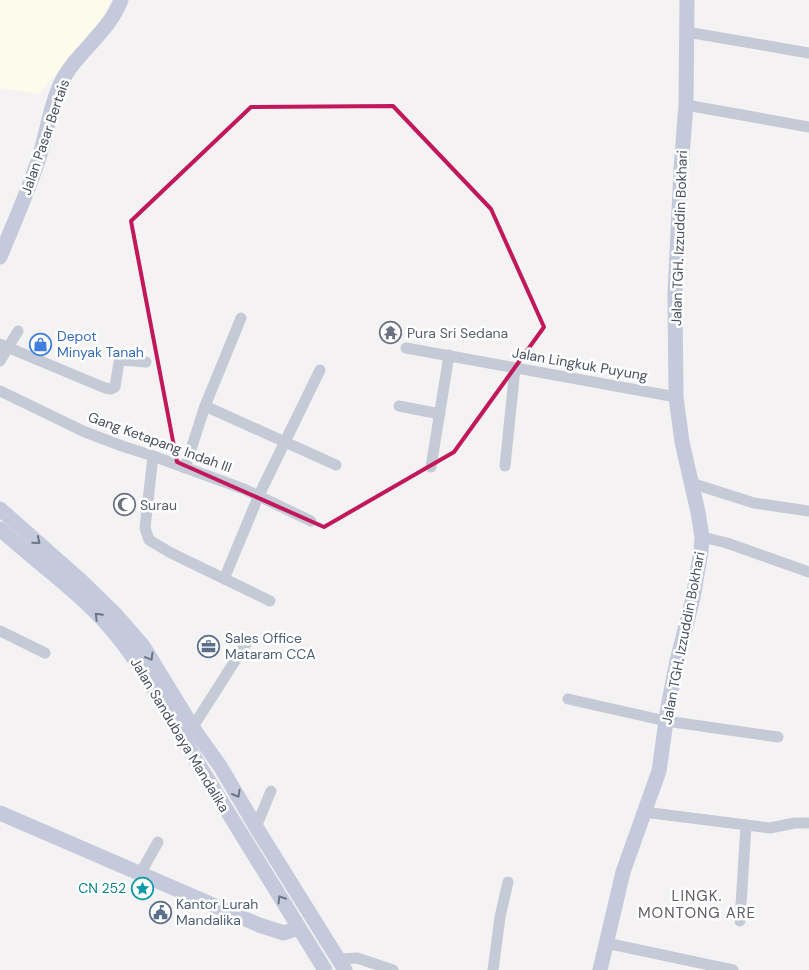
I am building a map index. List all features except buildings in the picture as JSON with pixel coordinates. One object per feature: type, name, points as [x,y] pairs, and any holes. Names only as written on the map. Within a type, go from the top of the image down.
[{"type":"street","name":"Jalan Pasar Bertais","points":[[0,258],[38,162],[61,84],[71,67],[103,31],[121,0]]},
{"type":"street","name":"Jalan TGH. Izzuddin Bokhari","points":[[600,970],[623,872],[659,772],[677,661],[697,578],[702,537],[682,442],[676,397],[675,294],[686,105],[687,0]]},
{"type":"street","points":[[687,32],[809,53]]},
{"type":"street","points":[[686,105],[809,127]]},
{"type":"street","points":[[186,468],[205,406],[241,318]]},
{"type":"street","points":[[0,361],[4,345],[18,331]]},
{"type":"street","points":[[4,345],[111,389],[115,387],[117,364],[119,362],[122,360],[146,362]]},
{"type":"street","name":"Jalan Lingkuk Puyung","points":[[406,348],[676,397]]},
{"type":"street","points":[[431,467],[449,355]]},
{"type":"street","points":[[505,466],[516,368]]},
{"type":"street","points":[[224,579],[259,495],[320,370]]},
{"type":"street","name":"Gang Ketapang Indah III","points":[[0,391],[85,432],[259,495],[311,521]]},
{"type":"street","points":[[205,406],[336,466]]},
{"type":"street","points":[[399,406],[440,414]]},
{"type":"street","points":[[153,456],[145,525],[147,537],[154,544],[270,601]]},
{"type":"street","points":[[691,483],[754,503],[809,510]]},
{"type":"street","points":[[0,509],[78,578],[122,621],[142,646],[188,734],[220,766],[342,964],[357,958],[393,970]]},
{"type":"street","name":"Jalan Sandubaya Mandalika","points":[[0,529],[94,611],[132,654],[188,734],[325,970]]},
{"type":"street","points":[[702,537],[727,543],[809,572]]},
{"type":"street","points":[[0,631],[45,653]]},
{"type":"street","points":[[188,734],[247,642]]},
{"type":"street","points":[[568,699],[666,721],[778,737]]},
{"type":"street","points":[[256,826],[271,790]]},
{"type":"street","points":[[644,812],[770,828],[795,823],[809,823]]},
{"type":"street","points":[[0,813],[266,928],[284,933],[299,928]]},
{"type":"street","points":[[740,921],[746,825]]},
{"type":"street","points":[[140,874],[158,842]]},
{"type":"street","points":[[493,970],[500,917],[508,882]]},
{"type":"street","points":[[309,944],[324,936]]},
{"type":"street","points":[[606,943],[733,970]]},
{"type":"highlighted area","points":[[393,106],[491,209],[544,327],[454,452],[324,527],[177,462],[131,221],[251,107]]},
{"type":"shaded area","points":[[0,0],[111,0],[104,16],[39,94],[0,88]]},
{"type":"place","name":"Pura Sri Sedana","points":[[391,333]]},
{"type":"place","name":"Depot Minyak Tanah","points":[[41,344]]},
{"type":"place","name":"Surau","points":[[124,505]]},
{"type":"place","name":"Sales Office Mataram CCA","points":[[209,646]]},
{"type":"place","name":"CN 252","points":[[142,888]]},
{"type":"place","name":"Kantor Lurah Mandalika","points":[[160,912]]},
{"type":"district","name":"LINGK. MONTONG ARE","points":[[697,904]]}]
